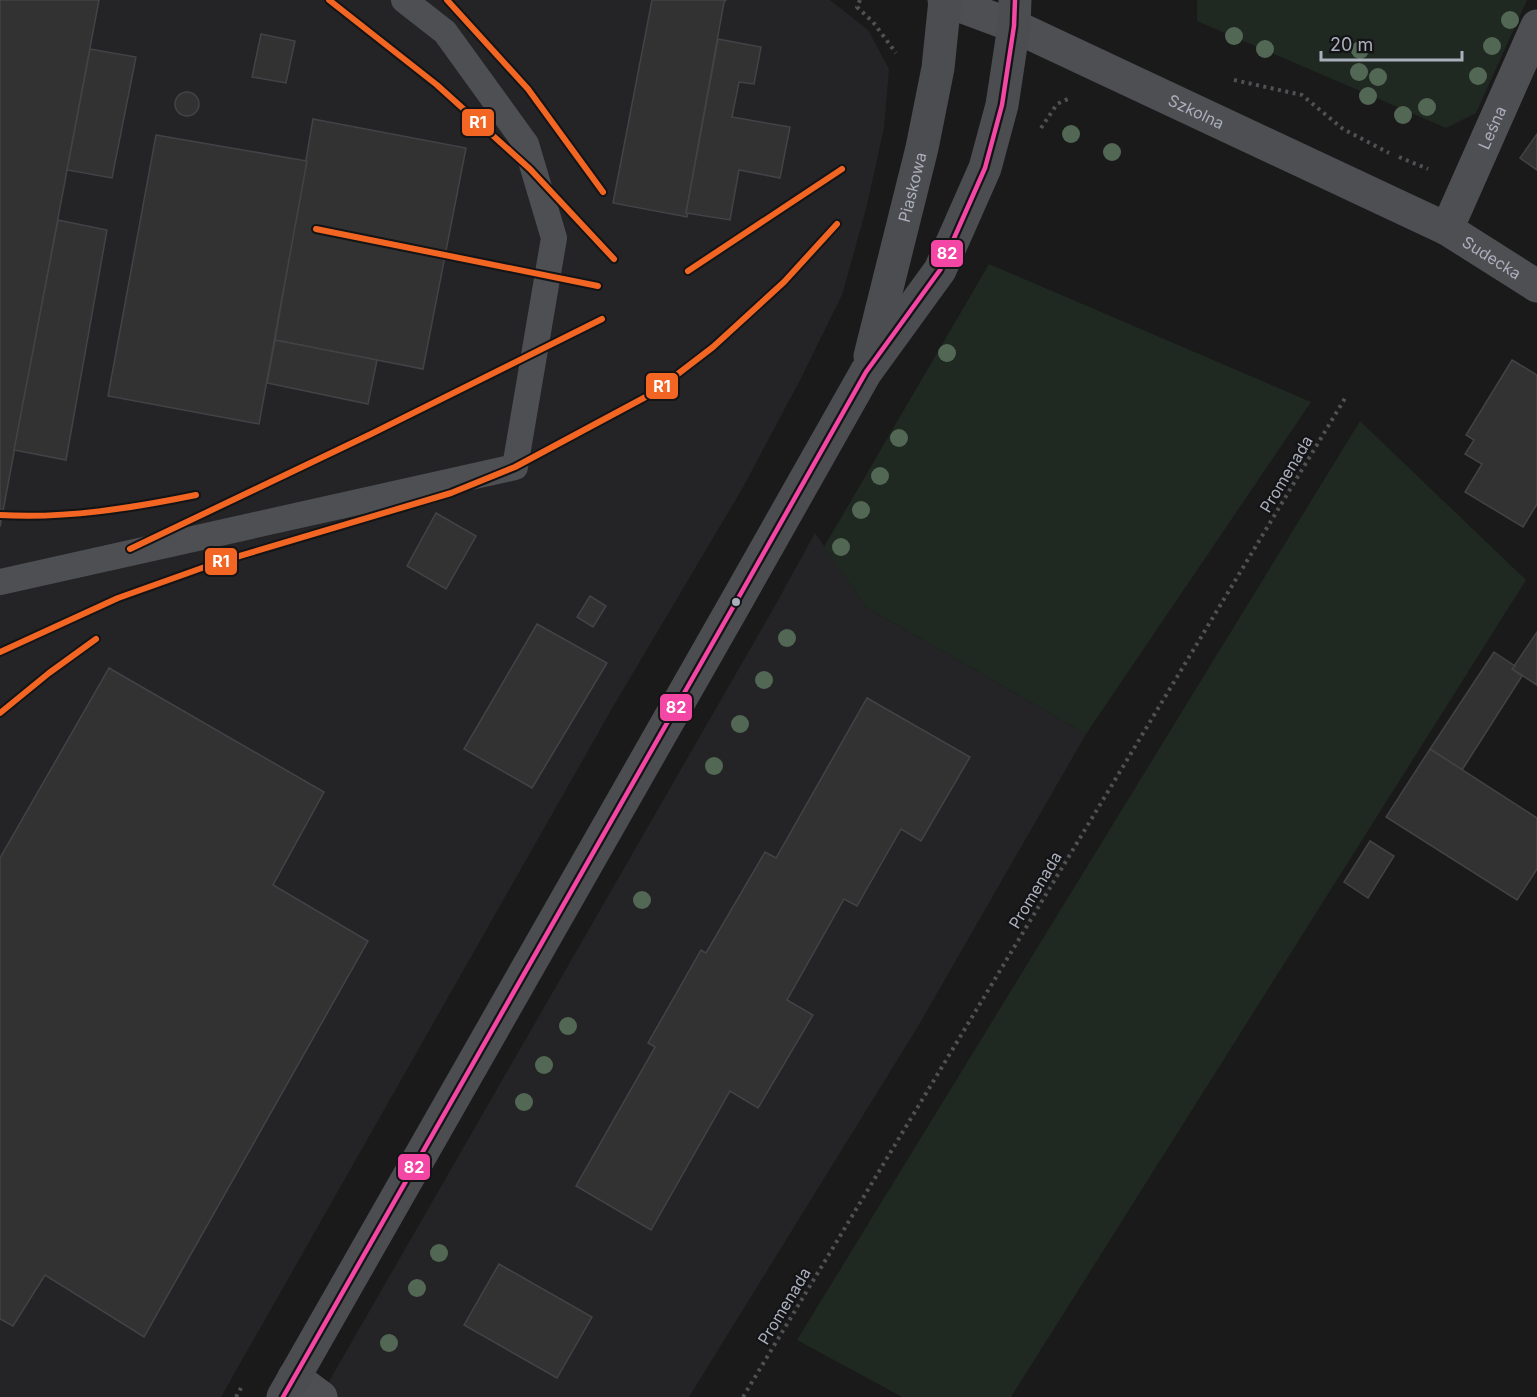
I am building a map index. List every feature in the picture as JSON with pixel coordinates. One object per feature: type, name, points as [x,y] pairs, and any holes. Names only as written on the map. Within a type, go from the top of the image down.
[{"type":"main road","name":"Piaskowa","points":[[866,372],[922,148],[938,68],[945,0]]},
{"type":"main road","name":"Piaskowa","points":[[289,1387],[866,372],[940,270],[985,168],[999,116],[1015,13]]},
{"type":"street","name":"Szkolna","points":[[945,0],[1015,13],[1447,229]]},
{"type":"street","name":"Leśna","points":[[1447,229],[1537,26]]},
{"type":"street","name":"Sudecka","points":[[1447,229],[1537,286]]},
{"type":"street","points":[[289,1387],[321,1397]]},
{"type":"lane","points":[[0,582],[515,467],[554,238],[526,144],[445,32],[404,0]]},
{"type":"path","points":[[860,0],[857,8],[873,22],[900,58]]},
{"type":"path","points":[[1226,77],[1302,95],[1343,129],[1396,156],[1468,184]]},
{"type":"path","points":[[1035,136],[1057,104],[1075,96]]},
{"type":"path","name":"Promenada","points":[[742,1397],[1347,395]]},
{"type":"shaded area","points":[[0,0],[830,0],[868,30],[889,69],[884,128],[866,209],[842,295],[798,384],[742,489],[614,705],[221,1397],[0,1397]]},
{"type":"shaded area","points":[[1197,0],[1527,0],[1476,113],[1446,128],[1197,21]]},
{"type":"shaded area","points":[[989,264],[1311,402],[1086,734],[866,607],[824,547]]},
{"type":"shaded area","points":[[1360,421],[1526,580],[1011,1397],[902,1397],[797,1340]]},
{"type":"shaded area","points":[[815,533],[866,607],[1086,734],[917,1028],[689,1397],[320,1397],[772,611]]},
{"type":"building","points":[[0,0],[99,0],[0,527]]},
{"type":"building","points":[[652,0],[726,0],[687,217],[613,203]]},
{"type":"building","points":[[261,34],[295,41],[286,83],[252,77]]},
{"type":"building","points":[[718,39],[761,47],[754,84],[739,82],[732,117],[790,127],[780,178],[739,170],[730,220],[686,213]]},
{"type":"building","points":[[90,49],[136,57],[112,178],[67,170]]},
{"type":"building","points":[[187,92],[195,96],[199,104],[195,112],[187,116],[179,112],[175,104],[179,96]]},
{"type":"building","points":[[313,119],[466,148],[423,369],[275,340]]},
{"type":"building","points":[[1537,134],[1537,170],[1520,158]]},
{"type":"building","points":[[156,135],[307,161],[259,424],[108,396]]},
{"type":"building","points":[[58,220],[107,230],[66,460],[14,450]]},
{"type":"building","points":[[275,340],[377,360],[368,404],[267,383]]},
{"type":"building","points":[[1512,360],[1537,375],[1537,504],[1523,527],[1465,492],[1482,464],[1465,454],[1474,440],[1466,435]]},
{"type":"building","points":[[436,513],[476,536],[446,589],[407,566]]},
{"type":"building","points":[[590,596],[606,606],[593,627],[577,617]]},
{"type":"building","points":[[537,624],[607,663],[532,788],[464,749]]},
{"type":"building","points":[[1537,632],[1537,685],[1512,669]]},
{"type":"building","points":[[1494,652],[1515,666],[1512,669],[1522,676],[1462,770],[1430,749]]},
{"type":"building","points":[[109,668],[324,792],[273,885],[368,941],[144,1337],[45,1275],[13,1326],[0,1319],[0,858]]},
{"type":"building","points":[[867,698],[970,757],[921,841],[901,829],[857,906],[844,899],[787,1000],[813,1015],[758,1108],[730,1091],[651,1230],[576,1186],[655,1047],[648,1043],[701,950],[706,953],[765,852],[776,858]]},
{"type":"building","points":[[1430,749],[1537,818],[1537,869],[1517,900],[1386,817]]},
{"type":"building","points":[[1370,841],[1394,856],[1368,898],[1344,882]]},
{"type":"building","points":[[499,1264],[592,1317],[557,1378],[464,1325]]},
{"type":"transit line","name":"R1","points":[[329,0],[437,85],[530,169],[614,259]]},
{"type":"transit line","name":"R1","points":[[447,0],[528,89],[603,192]]},
{"type":"transit line","name":"82","points":[[283,1397],[866,372],[940,270],[985,168],[1002,105],[1014,26],[1015,0]]},
{"type":"transit line","name":"R1","points":[[688,271],[842,169]]},
{"type":"transit line","name":"R1","points":[[0,652],[118,598],[216,563],[451,493],[515,467],[653,393],[713,347],[784,282],[837,224]]},
{"type":"transit line","name":"R1","points":[[316,229],[598,286]]},
{"type":"transit line","name":"R1","points":[[130,549],[371,434],[602,319]]},
{"type":"transit line","name":"R1","points":[[0,515],[74,514],[196,495]]},
{"type":"transit line","name":"R1","points":[[0,713],[96,639]]}]
